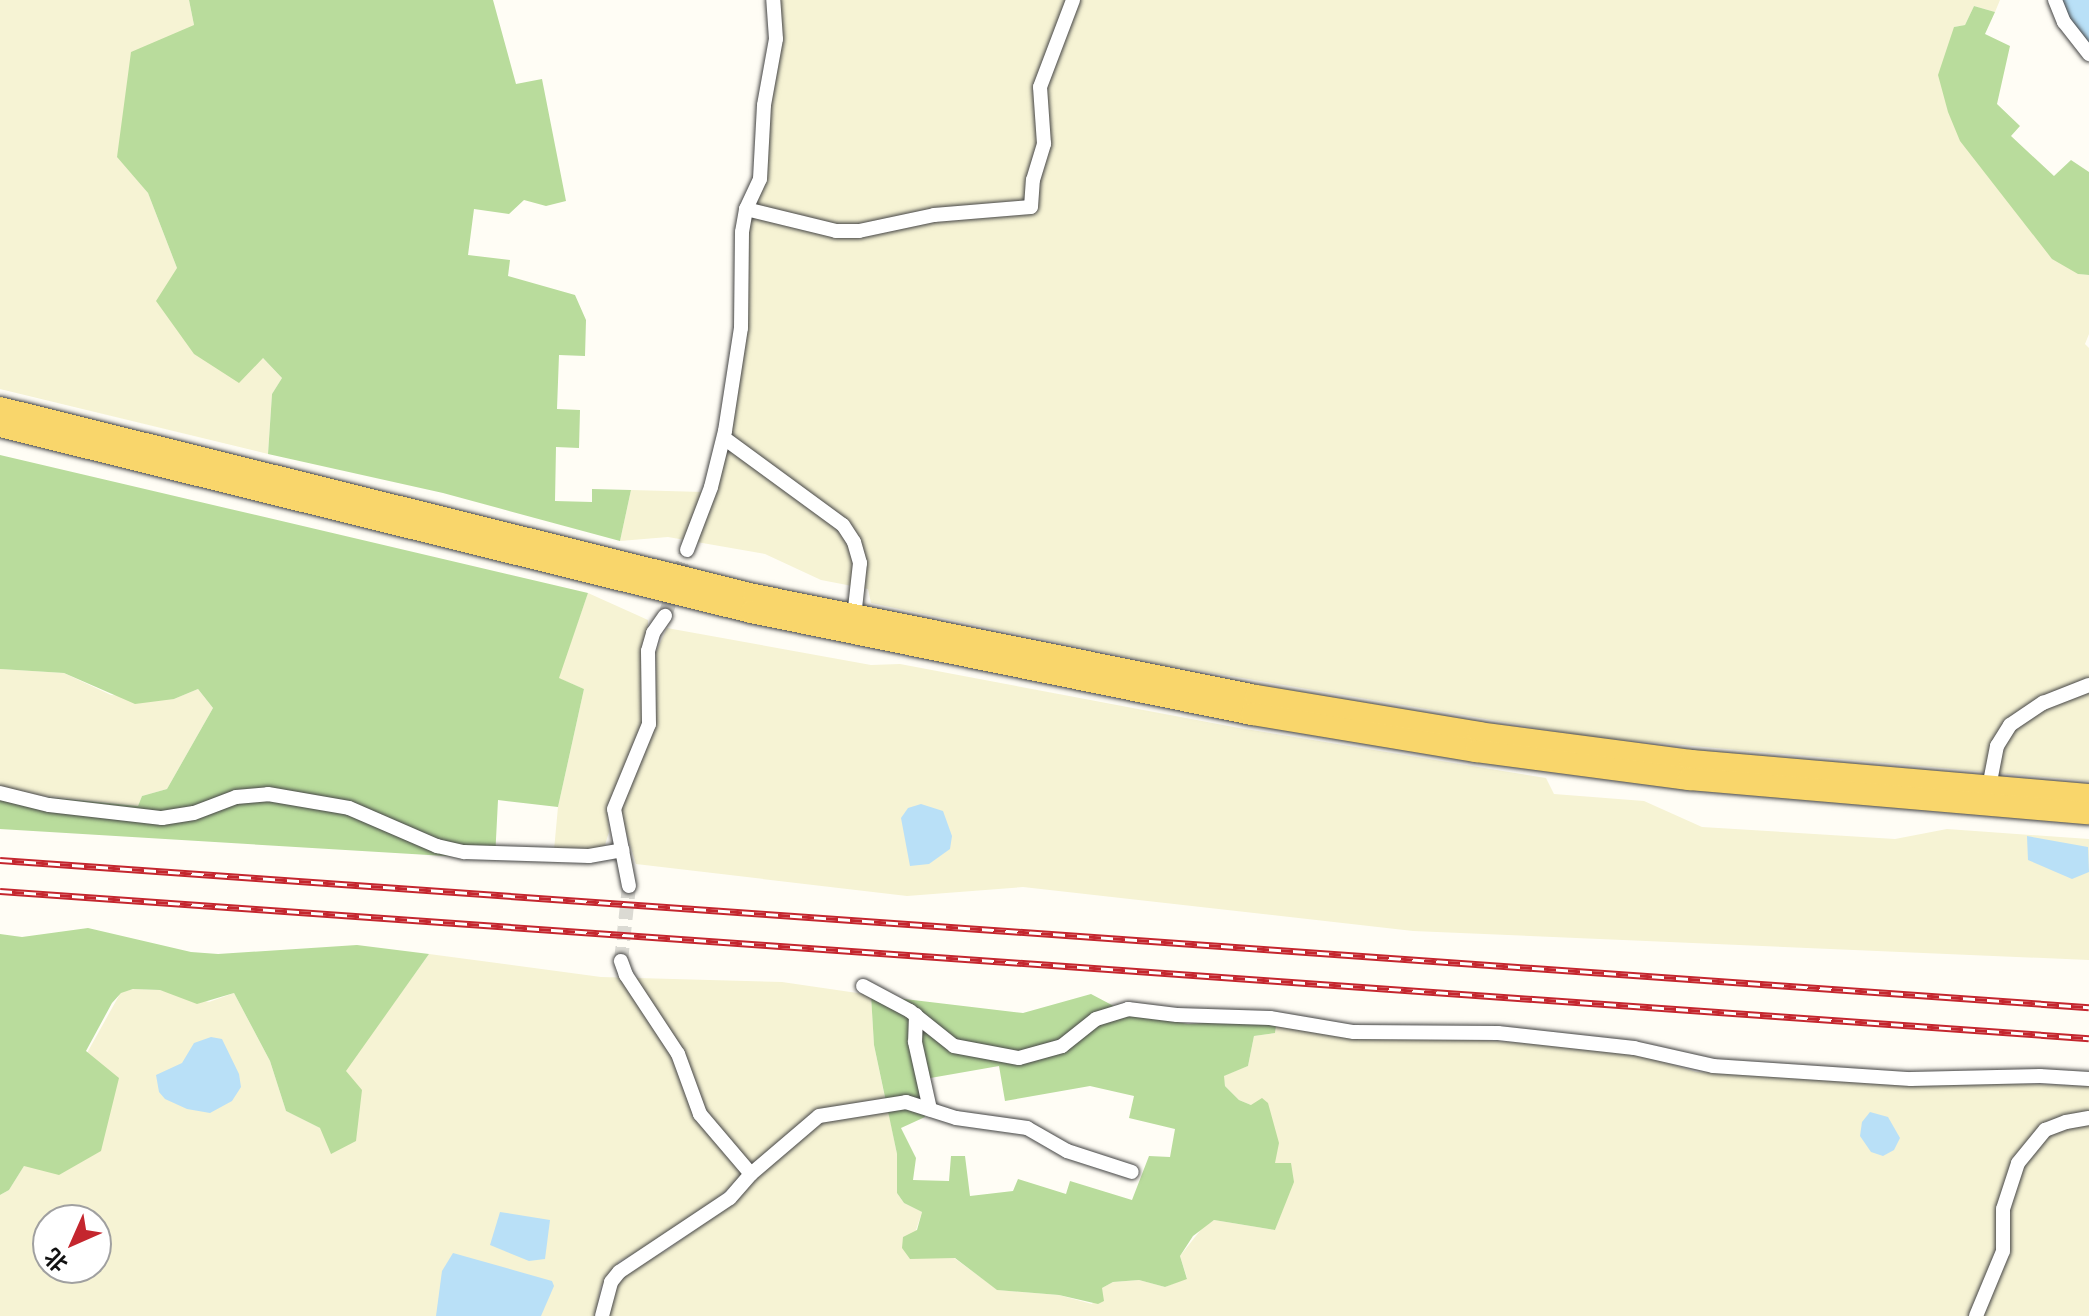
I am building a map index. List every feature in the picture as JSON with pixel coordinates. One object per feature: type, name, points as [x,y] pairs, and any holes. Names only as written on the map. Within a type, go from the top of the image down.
[{"type":"main road","points":[[0,408],[854,617],[1256,696],[1479,733],[1781,771],[2089,795]]},
{"type":"main road","points":[[0,426],[751,612],[1252,714],[1476,751],[1689,779],[2089,813]]},
{"type":"street","points":[[687,550],[711,487],[724,438],[741,328],[742,232],[746,209],[760,179],[764,105],[776,39],[773,0]]},
{"type":"street","points":[[746,209],[810,226],[859,231],[934,215],[1031,207],[1033,180],[1044,144],[1040,87],[1073,0]]},
{"type":"street","points":[[2055,0],[2064,22],[2089,54]]},
{"type":"street","points":[[724,438],[837,518],[849,533],[860,563],[854,617]]},
{"type":"street","points":[[629,886],[614,809],[649,724],[648,651],[653,633],[665,616]]},
{"type":"street","points":[[1989,787],[1997,746],[2010,725],[2043,703],[2089,685]]},
{"type":"street","points":[[0,793],[49,805],[162,818],[194,813],[236,797],[268,794],[349,808],[454,850],[589,856],[622,850]]},
{"type":"street","points":[[621,961],[626,975],[678,1054],[690,1092],[705,1121],[751,1174]]},
{"type":"street","points":[[863,986],[916,1015],[954,1046],[1019,1058],[1062,1046],[1103,1016],[1128,1009],[1177,1015],[1270,1018],[1354,1032],[1498,1033],[1634,1048],[1713,1066],[1911,1079],[2040,1076],[2089,1079]]},
{"type":"street","points":[[916,1015],[915,1042],[930,1109]]},
{"type":"street","points":[[602,1316],[611,1282],[619,1272],[730,1198],[751,1174],[819,1116],[906,1102],[956,1118],[1027,1128],[1067,1151],[1132,1172]]},
{"type":"street","points":[[1976,1316],[2003,1251],[2003,1209],[2018,1163],[2045,1130],[2089,1118]]},
{"type":"shaded area","points":[[0,0],[189,0],[194,25],[117,156],[148,193],[177,268],[282,378],[272,394],[268,454],[0,389]]},
{"type":"shaded area","points":[[777,0],[2000,0],[1995,12],[1974,6],[1965,25],[1954,27],[2078,274],[2089,275],[2089,334],[2085,344],[2089,348],[2089,781],[1592,737],[1165,665],[871,603],[868,589],[821,580],[765,554],[668,537],[620,541],[631,490],[703,492],[723,463],[746,225],[762,186]]},
{"type":"shaded area","points":[[588,593],[648,620],[647,704],[638,742],[607,806],[609,832],[605,845],[596,850],[554,850],[558,807],[584,689],[558,678]]},
{"type":"shaded area","points":[[667,628],[871,665],[900,664],[1239,728],[1546,778],[1554,794],[1644,801],[1702,827],[1895,839],[1947,829],[2089,839],[2089,960],[1413,931],[1023,887],[907,896],[636,864],[618,806],[656,726],[656,652]]},
{"type":"shaded area","points":[[0,669],[64,673],[111,695],[174,699],[198,689],[213,708],[167,789],[142,796],[138,806],[15,793],[0,788]]},
{"type":"shaded area","points":[[429,954],[601,977],[782,982],[871,995],[874,1045],[885,1098],[820,1110],[674,1235],[619,1261],[600,1288],[596,1316],[0,1316],[0,1195],[9,1190],[24,1166],[121,992],[160,990],[209,1002],[234,993],[270,1061],[286,1111],[320,1128],[345,1071]]},
{"type":"shaded area","points":[[1276,1026],[1626,1050],[1696,1072],[2089,1086],[2089,1316],[606,1316],[610,1295],[626,1268],[666,1251],[711,1218],[819,1119],[888,1110],[897,1154],[897,1193],[904,1203],[922,1212],[916,1230],[998,1290],[1059,1295],[1092,1304],[1102,1288],[1113,1282],[1139,1280],[1165,1287],[1187,1278],[1180,1256],[1203,1227],[1214,1220],[1275,1230],[1293,1182],[1275,1164],[1251,1105],[1239,1100],[1225,1086],[1223,1076],[1248,1066],[1254,1036],[1275,1033]]},
{"type":"green space","points":[[189,0],[493,0],[516,84],[542,79],[566,201],[546,206],[524,200],[509,214],[474,209],[468,255],[510,260],[508,276],[575,295],[586,320],[585,356],[559,355],[557,409],[580,410],[579,448],[556,447],[555,501],[592,502],[592,489],[631,490],[620,541],[443,493],[268,454],[272,394],[282,378],[263,358],[239,383],[194,354],[156,301],[177,268],[148,193],[117,157],[131,52],[194,25]]},
{"type":"green space","points":[[1974,6],[1995,12],[1985,34],[2010,46],[1997,104],[2020,126],[2011,136],[2054,176],[2071,160],[2089,172],[2089,275],[2078,274],[2052,259],[1960,141],[1938,75],[1954,27],[1965,25]]},
{"type":"green space","points":[[0,455],[588,593],[559,678],[584,689],[558,807],[498,800],[495,859],[0,829],[0,788],[15,794],[138,806],[142,796],[167,789],[213,708],[198,689],[174,699],[135,704],[64,673],[0,669]]},
{"type":"green space","points":[[88,928],[191,952],[218,954],[357,945],[429,954],[346,1071],[362,1090],[356,1141],[331,1154],[320,1128],[286,1111],[270,1061],[234,993],[197,1004],[160,990],[133,989],[121,993],[112,1003],[86,1051],[119,1078],[101,1151],[59,1175],[24,1166],[9,1190],[0,1195],[0,934],[22,937]]},
{"type":"green space","points":[[1091,994],[1125,1012],[1188,1024],[1250,1020],[1276,1026],[1275,1033],[1254,1036],[1248,1066],[1224,1076],[1225,1086],[1239,1100],[1251,1105],[1262,1098],[1268,1103],[1279,1143],[1275,1163],[1291,1163],[1294,1182],[1275,1230],[1214,1220],[1193,1236],[1180,1256],[1187,1279],[1165,1287],[1139,1280],[1113,1282],[1102,1288],[1104,1301],[1098,1304],[1059,1295],[997,1290],[955,1258],[910,1259],[902,1248],[903,1237],[917,1230],[922,1212],[904,1203],[897,1193],[897,1154],[874,1045],[871,995],[1023,1013]],"holes":[[[999,1066],[1005,1101],[1090,1086],[1134,1096],[1129,1118],[1175,1129],[1170,1157],[1149,1156],[1132,1200],[1070,1181],[1066,1194],[1018,1179],[1013,1191],[970,1196],[965,1156],[951,1156],[949,1181],[913,1180],[916,1158],[901,1128],[925,1117],[919,1080]]]},
{"type":"water","points":[[2058,0],[2089,0],[2089,45],[2085,42]]},
{"type":"water","points":[[921,804],[943,811],[952,836],[950,849],[929,864],[910,866],[901,818],[908,808]]},
{"type":"water","points":[[2027,836],[2088,847],[2089,872],[2072,879],[2028,860]]},
{"type":"water","points":[[211,1037],[222,1039],[239,1074],[241,1087],[232,1101],[210,1113],[187,1109],[165,1099],[159,1092],[156,1075],[182,1063],[194,1043]]},
{"type":"water","points":[[1870,1112],[1888,1117],[1900,1138],[1894,1150],[1883,1156],[1871,1152],[1860,1136],[1862,1122]]},
{"type":"water","points":[[500,1212],[550,1220],[545,1259],[529,1261],[490,1245]]},
{"type":"water","points":[[453,1253],[552,1281],[554,1286],[541,1316],[436,1316],[442,1271]]},
{"type":"tunnel","points":[[665,616],[687,550]]},
{"type":"tunnel","points":[[621,961],[629,886]]},
{"type":"railway","points":[[0,860],[2089,1007]]},
{"type":"railway","points":[[0,891],[2089,1038]]}]
